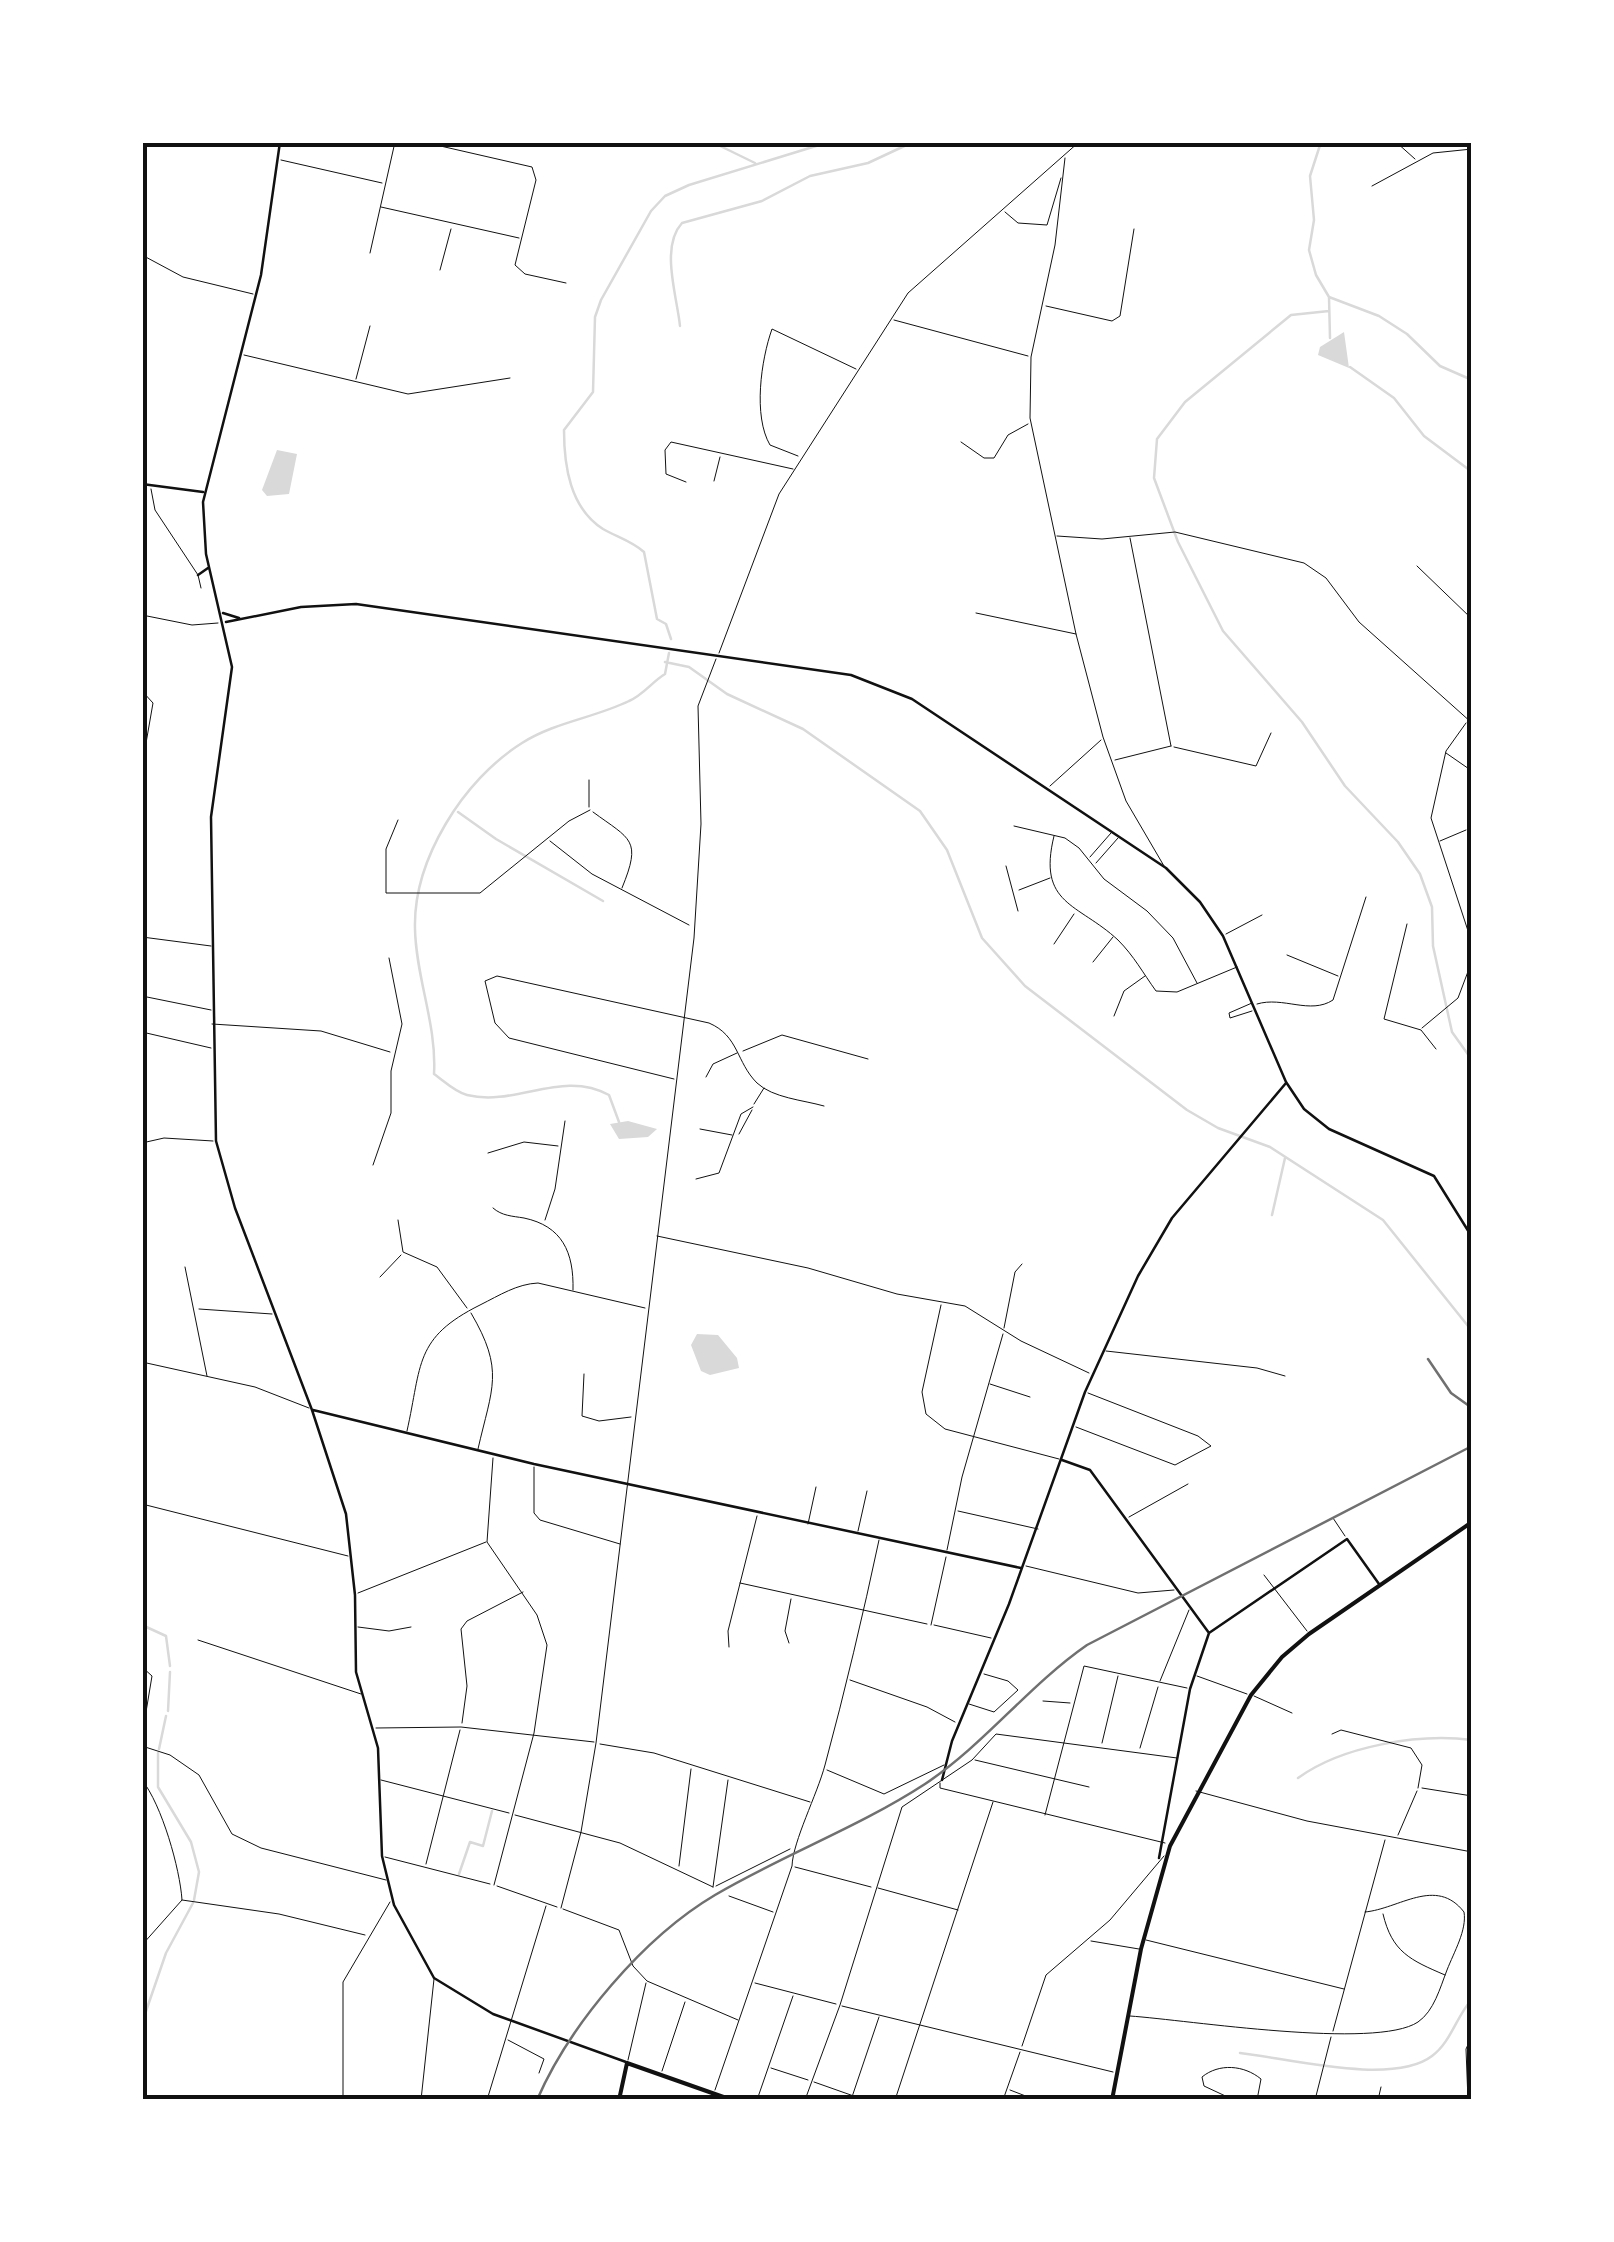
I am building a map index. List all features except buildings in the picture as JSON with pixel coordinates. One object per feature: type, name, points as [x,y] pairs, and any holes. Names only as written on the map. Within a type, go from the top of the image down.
[{"type":"main road","points":[[1112,2100],[1143,1939],[1166,1856],[1196,1791],[1252,1695],[1281,1658],[1309,1634],[1472,1522]]},
{"type":"main road","points":[[619,2100],[627,2063],[732,2100]]},
{"type":"street","points":[[280,142],[256,294],[204,492],[208,566],[228,638],[231,686],[211,817],[211,1048],[216,1141],[235,1208],[338,1485],[352,1557],[362,1694],[373,1728],[381,1780],[382,1856],[393,1901],[434,1978],[510,2021],[627,2063],[647,1981]]},
{"type":"street","points":[[370,254],[395,142]]},
{"type":"street","points":[[423,142],[532,167],[537,175],[515,265],[527,274],[566,284]]},
{"type":"street","points":[[560,1908],[581,1832],[596,1743],[684,1019],[701,824],[698,706],[752,557],[793,469],[891,320],[918,281],[1079,142]]},
{"type":"street","points":[[1396,142],[1417,162]]},
{"type":"street","points":[[1372,186],[1442,150],[1472,149]]},
{"type":"street","points":[[1065,155],[1032,357],[1031,423],[1076,634],[1104,737],[1126,800],[1166,868]]},
{"type":"street","points":[[277,159],[385,184]]},
{"type":"street","points":[[1003,210],[1011,220],[1047,225],[1063,174]]},
{"type":"street","points":[[380,206],[520,239]]},
{"type":"street","points":[[440,270],[452,226]]},
{"type":"street","points":[[1043,305],[1112,321],[1120,316],[1134,228]]},
{"type":"street","points":[[142,255],[183,277],[256,294]]},
{"type":"street","points":[[891,320],[1032,357]]},
{"type":"street","points":[[356,382],[370,326]]},
{"type":"street","points":[[801,458],[770,445],[764,433],[762,398],[772,329],[859,370]]},
{"type":"street","points":[[241,354],[408,394],[510,378]]},
{"type":"street","points":[[961,442],[976,454],[994,458],[1008,435],[1031,423]]},
{"type":"street","points":[[686,482],[666,474],[664,456],[669,443],[793,469]]},
{"type":"street","points":[[714,481],[721,454]]},
{"type":"street","points":[[142,484],[204,492]]},
{"type":"street","points":[[151,486],[155,510],[198,576],[201,588]]},
{"type":"street","points":[[1054,536],[1175,532],[1314,567],[1359,622],[1470,722],[1445,752],[1431,810],[1472,942]]},
{"type":"street","points":[[1129,536],[1171,746]]},
{"type":"street","points":[[198,576],[208,566]]},
{"type":"street","points":[[1417,566],[1472,619]]},
{"type":"street","points":[[142,616],[192,626],[301,607],[356,604],[718,654],[870,681],[912,699],[1166,868],[1200,902],[1223,936],[1286,1082],[1304,1109],[1329,1129],[1434,1176],[1449,1193],[1472,1237]]},
{"type":"street","points":[[222,611],[240,619]]},
{"type":"street","points":[[976,613],[1076,634]]},
{"type":"street","points":[[228,638],[232,625],[240,619]]},
{"type":"street","points":[[142,691],[153,703],[142,766]]},
{"type":"street","points":[[1112,761],[1171,746],[1256,766],[1271,733]]},
{"type":"street","points":[[1048,788],[1104,737]]},
{"type":"street","points":[[1445,752],[1472,771]]},
{"type":"street","points":[[589,780],[590,810]]},
{"type":"street","points":[[590,810],[624,832],[632,844],[634,861],[621,890]]},
{"type":"street","points":[[398,820],[386,850],[389,894],[480,893],[590,810]]},
{"type":"street","points":[[1014,826],[1072,842],[1104,879],[1166,930],[1197,983]]},
{"type":"street","points":[[1438,842],[1466,830]]},
{"type":"street","points":[[1088,858],[1112,833]]},
{"type":"street","points":[[1054,836],[1050,878],[1075,912],[1113,936],[1147,974],[1153,988],[1162,993],[1237,967]]},
{"type":"street","points":[[1093,864],[1118,838]]},
{"type":"street","points":[[548,839],[592,874],[692,926]]},
{"type":"street","points":[[1006,866],[1016,891],[1018,911]]},
{"type":"street","points":[[1016,891],[1050,878]]},
{"type":"street","points":[[1254,1006],[1279,1000],[1320,1006],[1333,1000],[1366,897]]},
{"type":"street","points":[[1054,944],[1075,912]]},
{"type":"street","points":[[1223,936],[1262,914]]},
{"type":"street","points":[[1407,924],[1384,1019],[1421,1030],[1436,1049]]},
{"type":"street","points":[[1093,962],[1113,936]]},
{"type":"street","points":[[142,937],[184,946],[210,946]]},
{"type":"street","points":[[1287,955],[1341,977]]},
{"type":"street","points":[[373,1165],[392,1112],[393,1053],[402,1024],[389,958]]},
{"type":"street","points":[[1421,1030],[1458,998],[1472,962]]},
{"type":"street","points":[[480,972],[487,979]]},
{"type":"street","points":[[1114,1016],[1124,991],[1147,974]]},
{"type":"street","points":[[487,979],[497,976],[723,1029],[740,1052],[747,1070],[764,1088],[824,1106]]},
{"type":"street","points":[[487,979],[484,987],[495,1024],[508,1038],[676,1080]]},
{"type":"street","points":[[142,996],[211,1010]]},
{"type":"street","points":[[212,1024],[321,1031],[393,1053]]},
{"type":"street","points":[[143,1032],[211,1048]]},
{"type":"street","points":[[706,1077],[714,1064],[782,1035],[868,1059]]},
{"type":"street","points":[[1164,1843],[940,1788],[959,1724],[1038,1529],[1072,1426],[1103,1350],[1172,1218],[1286,1082]]},
{"type":"street","points":[[700,1129],[736,1134],[746,1127],[752,1106],[764,1088]]},
{"type":"street","points":[[696,1178],[719,1173],[741,1114],[752,1106]]},
{"type":"street","points":[[544,1222],[555,1190],[564,1121]]},
{"type":"street","points":[[142,1144],[164,1138],[216,1141]]},
{"type":"street","points":[[488,1153],[524,1142],[561,1147]]},
{"type":"street","points":[[493,1208],[544,1222],[571,1253],[573,1291]]},
{"type":"street","points":[[398,1220],[403,1252]]},
{"type":"street","points":[[657,1236],[973,1309],[1004,1330],[1092,1374]]},
{"type":"street","points":[[380,1277],[403,1252]]},
{"type":"street","points":[[403,1252],[438,1266],[487,1340],[494,1367],[478,1450]]},
{"type":"street","points":[[931,1625],[955,1510],[1016,1272],[1022,1264]]},
{"type":"street","points":[[185,1267],[208,1376]]},
{"type":"street","points":[[406,1434],[428,1342],[443,1325],[469,1310],[524,1284],[648,1309]]},
{"type":"street","points":[[942,1302],[925,1374],[924,1407],[938,1425],[1090,1470],[1208,1633]]},
{"type":"street","points":[[196,1309],[276,1314]]},
{"type":"street","points":[[1103,1350],[1257,1368],[1284,1376]]},
{"type":"street","points":[[142,1362],[270,1392],[312,1410],[534,1464],[1138,1593],[1174,1590]]},
{"type":"street","points":[[584,1374],[582,1416],[600,1421],[634,1417]]},
{"type":"street","points":[[990,1384],[1030,1397]]},
{"type":"street","points":[[1072,1426],[1175,1464],[1210,1449],[1211,1443],[1203,1438],[1085,1392]]},
{"type":"street","points":[[494,1454],[487,1542],[538,1615],[547,1644],[534,1733],[494,1885]]},
{"type":"street","points":[[534,1464],[534,1513],[540,1520],[620,1544]]},
{"type":"street","points":[[1126,1518],[1188,1484]]},
{"type":"street","points":[[808,1524],[816,1486]]},
{"type":"street","points":[[858,1534],[866,1491]]},
{"type":"street","points":[[142,1504],[352,1557]]},
{"type":"street","points":[[955,1510],[1038,1529]]},
{"type":"street","points":[[729,1647],[758,1513]]},
{"type":"street","points":[[1333,1518],[1380,1585]]},
{"type":"street","points":[[1003,2100],[1042,1980],[1088,1941],[1160,1858],[1190,1689],[1208,1633],[1347,1539]]},
{"type":"street","points":[[713,1887],[792,1849],[802,1837],[847,1680],[879,1540]]},
{"type":"street","points":[[355,1594],[487,1542]]},
{"type":"street","points":[[1264,1575],[1309,1634]]},
{"type":"street","points":[[740,1583],[995,1639]]},
{"type":"street","points":[[426,1867],[461,1727],[467,1686],[461,1628],[466,1621],[523,1592]]},
{"type":"street","points":[[788,1643],[784,1631],[792,1596]]},
{"type":"street","points":[[1139,1751],[1159,1683],[1188,1610]]},
{"type":"street","points":[[355,1627],[389,1631],[411,1627]]},
{"type":"street","points":[[198,1640],[362,1694]]},
{"type":"street","points":[[1046,1815],[1062,1740],[1084,1666],[1190,1689]]},
{"type":"street","points":[[142,1667],[152,1676],[142,1736]]},
{"type":"street","points":[[968,1703],[994,1712],[1018,1690],[1008,1681],[981,1673]]},
{"type":"street","points":[[1101,1746],[1118,1673]]},
{"type":"street","points":[[1194,1674],[1292,1713]]},
{"type":"street","points":[[847,1680],[927,1706],[959,1724]]},
{"type":"street","points":[[1043,1701],[1072,1704]]},
{"type":"street","points":[[373,1728],[461,1727],[596,1743],[691,1766],[814,1803]]},
{"type":"street","points":[[1332,1734],[1342,1730],[1411,1748],[1422,1766],[1418,1788],[1397,1838]]},
{"type":"street","points":[[804,2100],[840,2005],[902,1806],[972,1760],[996,1734],[1178,1758]]},
{"type":"street","points":[[142,1746],[170,1755],[199,1775],[232,1834],[261,1848],[386,1880]]},
{"type":"street","points":[[972,1760],[1089,1787]]},
{"type":"street","points":[[824,1768],[884,1794],[944,1765]]},
{"type":"street","points":[[678,1870],[691,1766]]},
{"type":"street","points":[[713,1887],[728,1777]]},
{"type":"street","points":[[142,1780],[152,1794],[176,1859],[182,1900],[142,1945]]},
{"type":"street","points":[[381,1780],[620,1843],[713,1887]]},
{"type":"street","points":[[1418,1788],[1472,1796]]},
{"type":"street","points":[[1196,1791],[1472,1852]]},
{"type":"street","points":[[895,2100],[992,1802]]},
{"type":"street","points":[[1315,2100],[1386,1836]]},
{"type":"street","points":[[713,2096],[792,1866],[792,1849]]},
{"type":"street","points":[[382,1856],[494,1885],[619,1930],[633,1966],[647,1981],[740,2020]]},
{"type":"street","points":[[1160,1858],[1166,1856]]},
{"type":"street","points":[[792,1866],[960,1910]]},
{"type":"street","points":[[1128,2016],[1332,2035],[1370,2035],[1412,2026],[1431,2008],[1466,1917],[1457,1903],[1424,1894],[1382,1911],[1365,1912]]},
{"type":"street","points":[[730,1896],[776,1913]]},
{"type":"street","points":[[182,1900],[279,1914],[368,1936]]},
{"type":"street","points":[[343,2100],[343,1982],[393,1901]]},
{"type":"street","points":[[487,2100],[546,1903]]},
{"type":"street","points":[[1382,1911],[1397,1950],[1445,1975]]},
{"type":"street","points":[[1143,1939],[1344,1989]]},
{"type":"street","points":[[1088,1941],[1141,1949]]},
{"type":"street","points":[[422,2100],[434,1978]]},
{"type":"street","points":[[752,1982],[1117,2073]]},
{"type":"street","points":[[757,2100],[794,1992]]},
{"type":"street","points":[[661,2074],[686,1999]]},
{"type":"street","points":[[852,2098],[880,2015]]},
{"type":"street","points":[[1468,2100],[1466,2049],[1472,2036]]},
{"type":"street","points":[[505,2039],[544,2059],[539,2073]]},
{"type":"street","points":[[768,2067],[865,2100]]},
{"type":"street","points":[[1234,2100],[1204,2086],[1202,2077],[1218,2069],[1250,2071],[1261,2080],[1257,2100]]},
{"type":"street","points":[[1378,2100],[1381,2087]]},
{"type":"street","points":[[1006,2089],[1036,2100]]},
{"type":"shaded area","points":[[1344,332],[1349,368],[1318,355],[1320,347]]},
{"type":"shaded area","points":[[277,450],[297,454],[289,494],[267,496],[262,490]]},
{"type":"shaded area","points":[[628,1121],[657,1129],[648,1137],[619,1139],[610,1124]]},
{"type":"shaded area","points":[[697,1334],[718,1335],[737,1358],[739,1368],[710,1375],[701,1371],[691,1345]]},
{"type":"waterway","points":[[712,142],[755,163]]},
{"type":"waterway","points":[[671,639],[666,624],[657,619],[644,552],[592,520],[571,485],[564,430],[593,392],[595,317],[651,211],[665,196],[829,142]]},
{"type":"waterway","points":[[680,326],[671,258],[675,233],[682,223],[762,201],[810,176],[868,163],[913,142]]},
{"type":"waterway","points":[[1321,142],[1310,176],[1314,220],[1309,250],[1316,275],[1329,297],[1330,338]]},
{"type":"waterway","points":[[1329,297],[1379,316],[1407,334],[1440,366],[1472,380]]},
{"type":"waterway","points":[[1329,311],[1291,315],[1185,402],[1157,439],[1154,478],[1178,542],[1223,631],[1302,722],[1345,786],[1398,842],[1420,874],[1432,907],[1433,946],[1452,1032],[1472,1060]]},
{"type":"waterway","points":[[1350,367],[1394,398],[1424,436],[1472,472]]},
{"type":"waterway","points":[[619,1122],[609,1095],[591,1088],[556,1087],[485,1097],[463,1094],[434,1074],[432,1038],[416,947],[417,903],[432,850],[480,778],[535,736],[639,695],[665,674],[669,653]]},
{"type":"waterway","points":[[665,662],[689,667],[727,694],[803,729],[920,811],[947,850],[982,938],[1025,986],[1187,1110],[1218,1128],[1270,1147],[1383,1220],[1472,1331]]},
{"type":"waterway","points":[[458,812],[496,839],[603,901]]},
{"type":"waterway","points":[[1272,1215],[1285,1158]]},
{"type":"waterway","points":[[142,1625],[166,1636],[170,1666]]},
{"type":"waterway","points":[[168,1711],[170,1672]]},
{"type":"waterway","points":[[159,1749],[166,1716]]},
{"type":"waterway","points":[[1298,1778],[1336,1758],[1382,1744],[1429,1738],[1472,1740]]},
{"type":"waterway","points":[[158,1753],[158,1787],[191,1842],[199,1872],[194,1900]]},
{"type":"waterway","points":[[459,1874],[470,1842],[483,1846],[492,1811]]},
{"type":"waterway","points":[[142,2043],[144,2017],[166,1953],[193,1903]]},
{"type":"waterway","points":[[1240,2053],[1366,2070],[1414,2065],[1439,2050],[1472,1999]]},
{"type":"railway","points":[[1428,1359],[1451,1393],[1472,1408]]},
{"type":"railway","points":[[537,2100],[589,2013],[636,1958],[688,1913],[925,1784],[1087,1645],[1472,1446]]}]
